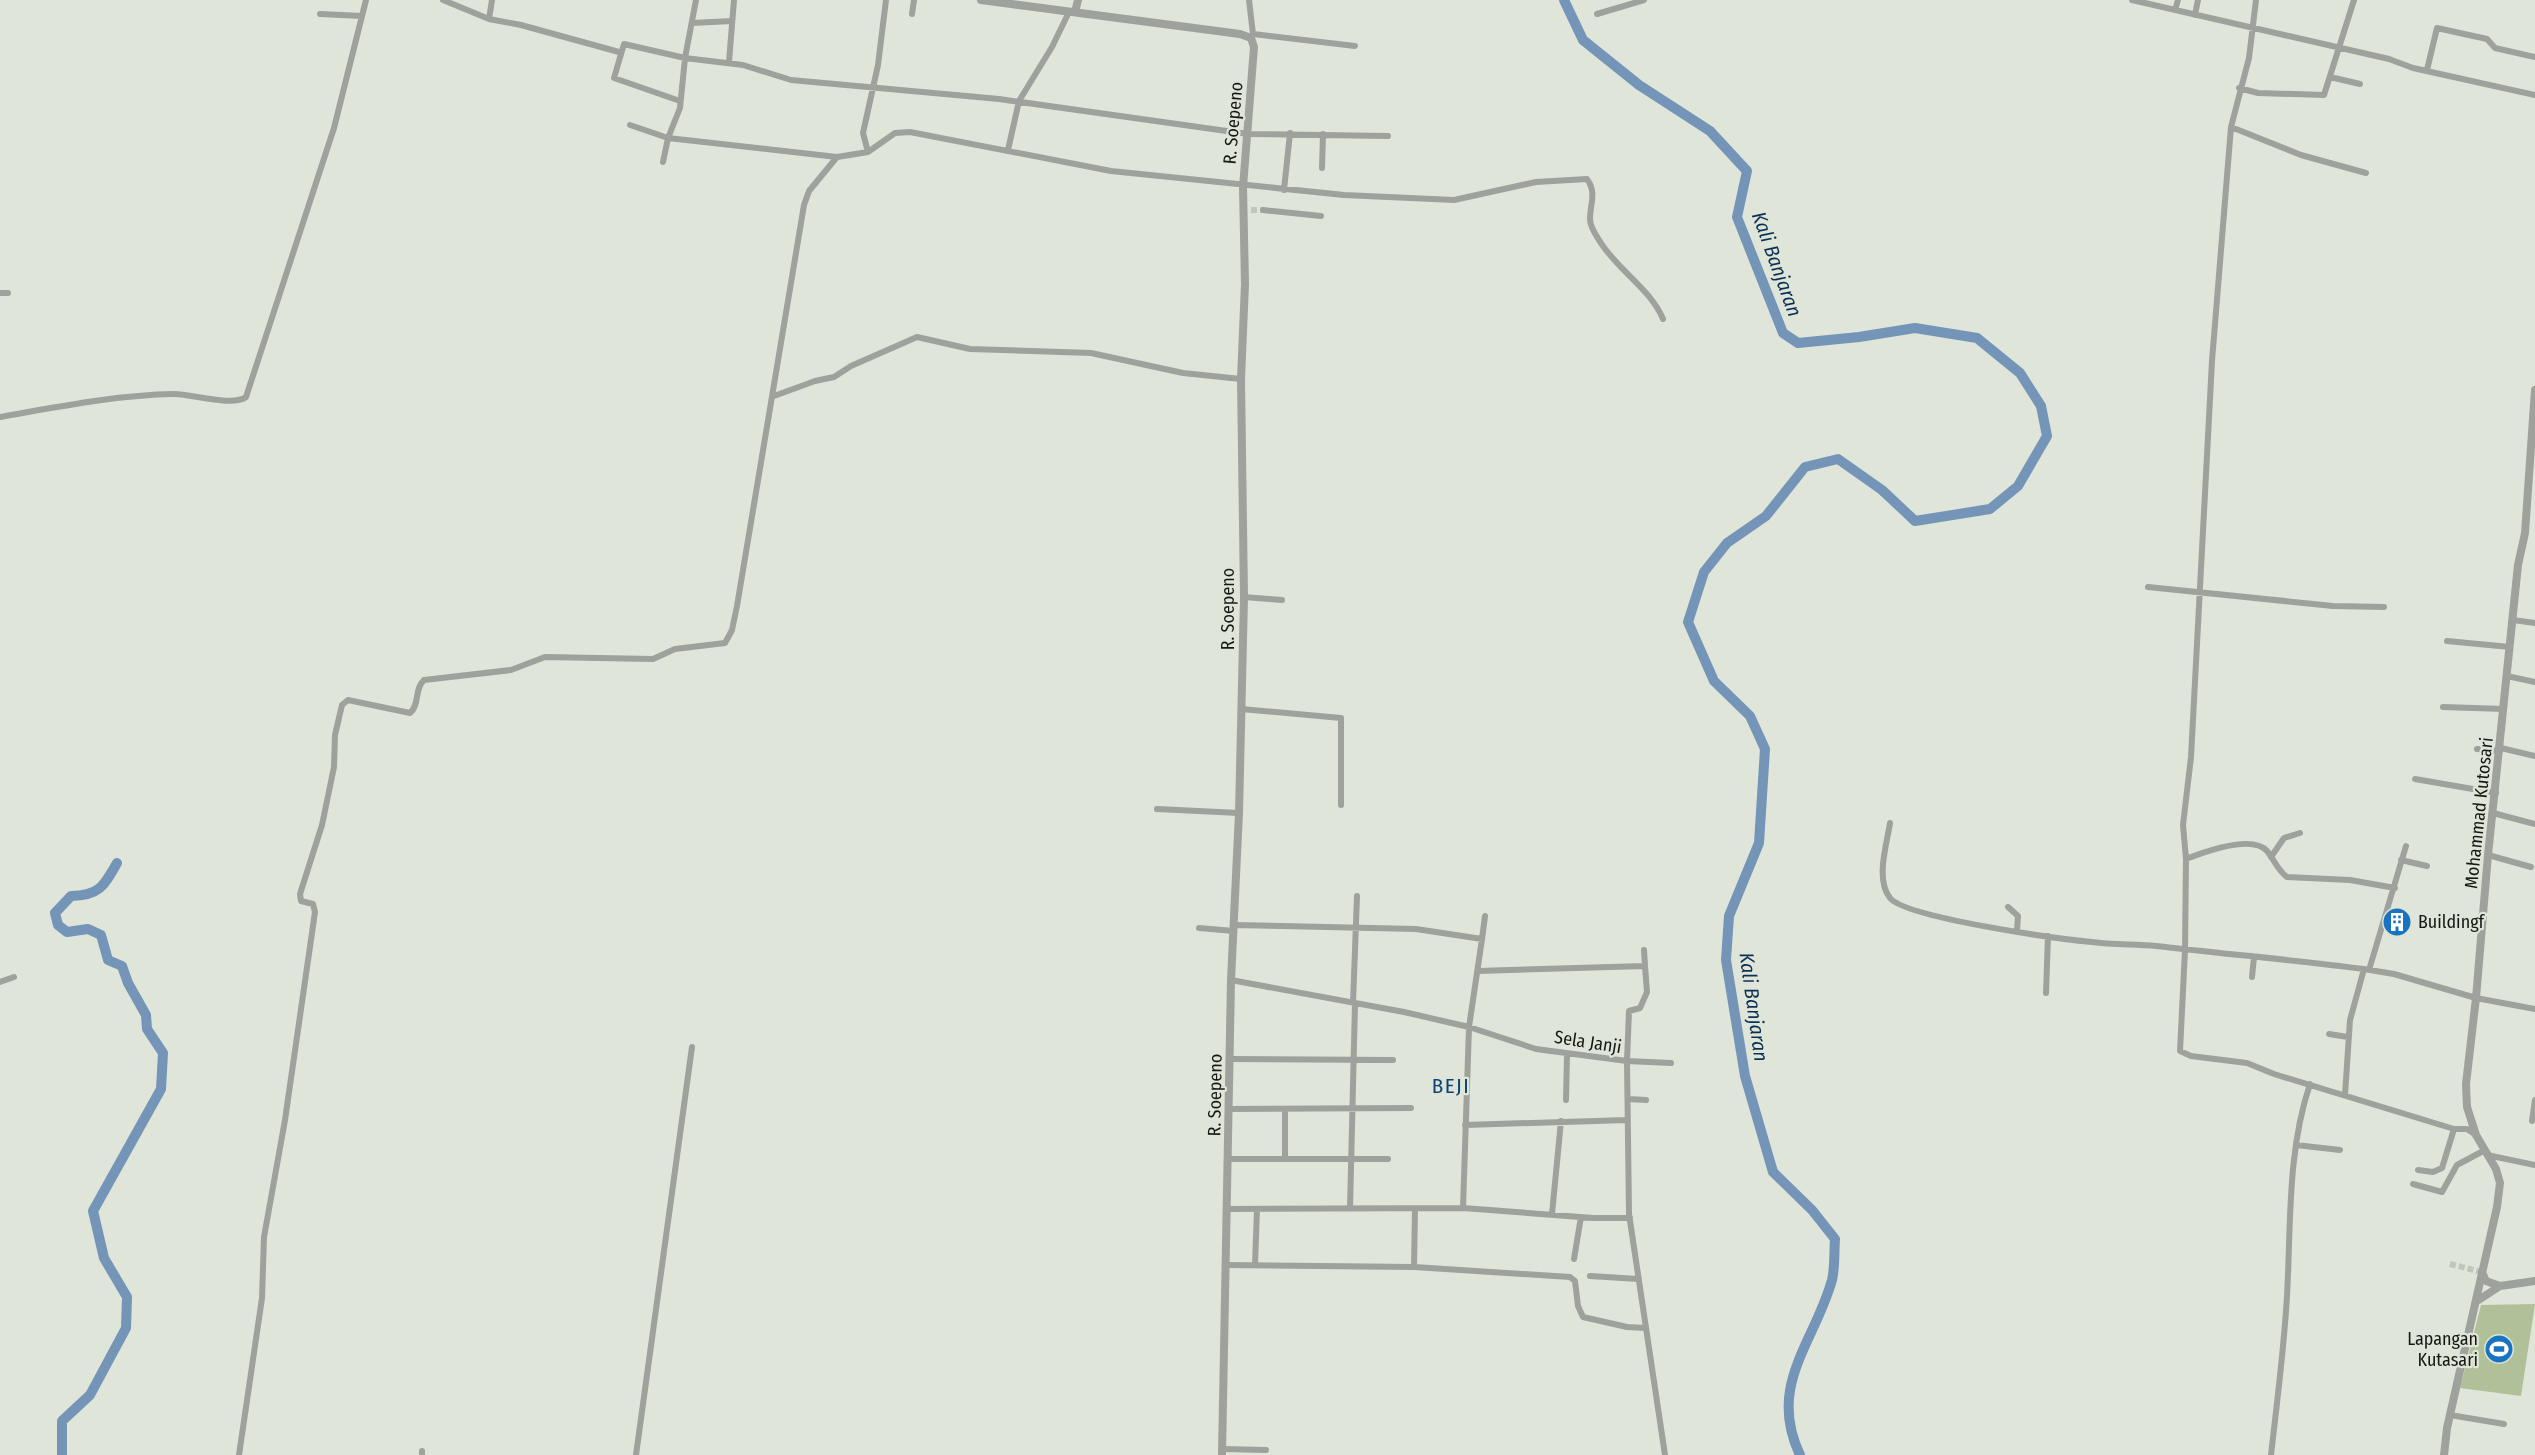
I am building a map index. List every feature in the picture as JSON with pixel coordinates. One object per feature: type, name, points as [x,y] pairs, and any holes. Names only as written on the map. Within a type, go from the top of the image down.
[{"type":"street","points":[[0,417],[173,394],[235,402],[246,398],[334,128],[366,0]]},
{"type":"street","points":[[443,0],[489,19],[521,24],[619,52]]},
{"type":"street","points":[[489,19],[492,0]]},
{"type":"street","points":[[663,162],[680,101],[696,0]]},
{"type":"street","points":[[729,62],[734,0]]},
{"type":"street","points":[[868,152],[863,133],[874,87],[886,0]]},
{"type":"street","points":[[912,14],[914,0]]},
{"type":"street","points":[[981,0],[1252,36],[1355,46]]},
{"type":"street","points":[[1008,150],[1020,101],[1078,0]]},
{"type":"street","points":[[1249,0],[1252,36]]},
{"type":"street","points":[[1598,14],[1644,0]]},
{"type":"street","points":[[2132,0],[2145,1],[2253,30],[2340,48],[2535,95]]},
{"type":"street","points":[[2175,10],[2178,0]]},
{"type":"street","points":[[2195,15],[2198,0]]},
{"type":"street","points":[[2256,0],[2248,58],[2231,127],[2208,417],[2191,757],[2183,825],[2186,860],[2185,950],[2179,1041],[2182,1054],[2247,1063],[2454,1129],[2467,1129],[2476,1135]]},
{"type":"street","points":[[2239,88],[2258,93],[2324,95],[2354,0]]},
{"type":"street","points":[[320,14],[362,16]]},
{"type":"street","points":[[692,23],[732,21]]},
{"type":"street","points":[[2427,70],[2437,28],[2487,39],[2495,48],[2535,57]]},
{"type":"street","name":"R. Soepeno","points":[[1222,1452],[1231,980],[1239,813],[1244,597],[1241,379],[1246,209],[1243,187],[1254,47],[1252,36]]},
{"type":"street","points":[[680,101],[654,94],[614,78],[619,52],[626,44],[685,58],[729,62],[791,80],[1020,101],[1248,134],[1388,136]]},
{"type":"street","points":[[2248,58],[2256,61]]},
{"type":"street","points":[[2330,77],[2360,84]]},
{"type":"street","points":[[630,125],[668,138],[837,157],[868,152],[895,133],[901,132],[1112,171],[1243,187],[1454,200],[1536,182],[1587,179],[1594,200],[1590,223],[1599,241],[1620,270],[1659,309],[1663,319]]},
{"type":"street","points":[[2231,127],[2301,155],[2366,173]]},
{"type":"street","points":[[1284,190],[1290,134]]},
{"type":"street","points":[[1322,168],[1323,134]]},
{"type":"street","points":[[240,1455],[262,1298],[264,1237],[285,1120],[315,912],[313,904],[301,901],[300,894],[324,813],[334,767],[334,735],[342,705],[348,700],[410,713],[414,710],[419,686],[424,680],[511,670],[545,657],[653,659],[675,649],[725,643],[732,630],[737,606],[774,396],[804,205],[808,191],[837,157]]},
{"type":"street","points":[[1263,210],[1321,216]]},
{"type":"street","points":[[774,396],[814,381],[834,377],[851,366],[917,337],[970,348],[1091,353],[1183,373],[1241,379]]},
{"type":"street","name":"Mohammad Kutosari","points":[[2444,1455],[2450,1415],[2477,1301],[2497,1208],[2500,1183],[2496,1169],[2476,1135],[2467,1107],[2466,1084],[2518,565],[2525,533],[2535,390]]},
{"type":"street","points":[[2148,587],[2333,606],[2384,607]]},
{"type":"street","points":[[1244,597],[1282,600]]},
{"type":"street","points":[[2513,620],[2535,623]]},
{"type":"street","points":[[2447,641],[2510,647]]},
{"type":"street","points":[[2507,676],[2535,682]]},
{"type":"street","points":[[2443,707],[2504,709]]},
{"type":"street","points":[[1241,710],[1341,718],[1341,805]]},
{"type":"street","points":[[2477,749],[2500,749],[2535,756]]},
{"type":"street","points":[[2415,779],[2496,793]]},
{"type":"street","points":[[1157,809],[1239,813]]},
{"type":"street","points":[[2493,813],[2535,824]]},
{"type":"street","points":[[1890,823],[1883,885],[1895,904],[1939,916],[2048,936],[2366,969],[2394,974],[2476,998],[2535,1009]]},
{"type":"street","points":[[2271,857],[2284,838],[2300,833]]},
{"type":"street","points":[[2186,860],[2212,849],[2250,844],[2265,848],[2287,877],[2350,880],[2395,888]]},
{"type":"street","points":[[2345,1095],[2348,1037],[2366,969],[2395,888],[2406,846]]},
{"type":"street","points":[[2488,855],[2531,867]]},
{"type":"street","points":[[2401,860],[2427,866]]},
{"type":"street","points":[[1350,1209],[1357,896]]},
{"type":"street","points":[[2008,907],[2018,916],[2017,931]]},
{"type":"street","points":[[1463,1208],[1469,1027],[1485,916]]},
{"type":"street","points":[[1199,928],[1416,928],[1482,939]]},
{"type":"street","points":[[2046,993],[2048,936]]},
{"type":"street","points":[[1644,950],[1646,997],[1640,1008],[1629,1011],[1627,1061],[1671,1064]]},
{"type":"street","points":[[2252,977],[2254,957]]},
{"type":"street","points":[[1478,971],[1645,966]]},
{"type":"street","points":[[0,982],[14,977]]},
{"type":"street","name":"Sela Janji","points":[[1231,980],[1469,1027],[1536,1049],[1567,1055],[1627,1061],[1630,1218],[1665,1455]]},
{"type":"street","points":[[2329,1034],[2348,1037]]},
{"type":"street","points":[[636,1455],[692,1047]]},
{"type":"street","points":[[1566,1100],[1567,1055]]},
{"type":"street","points":[[1231,1059],[1393,1060]]},
{"type":"street","points":[[2271,1455],[2287,1298],[2296,1145],[2302,1107],[2310,1084]]},
{"type":"street","points":[[1628,1099],[1646,1100]]},
{"type":"street","points":[[2532,1121],[2535,1100]]},
{"type":"street","points":[[1229,1109],[1411,1108]]},
{"type":"street","points":[[1285,1109],[1285,1159]]},
{"type":"street","points":[[1465,1125],[1627,1120]]},
{"type":"street","points":[[1552,1214],[1561,1121]]},
{"type":"street","points":[[2418,1170],[2430,1173],[2442,1168],[2454,1129]]},
{"type":"street","points":[[2296,1145],[2340,1150]]},
{"type":"street","points":[[2413,1184],[2442,1192],[2457,1165],[2486,1153],[2535,1165]]},
{"type":"street","points":[[1228,1159],[1388,1159]]},
{"type":"street","points":[[1227,1209],[1463,1208],[1581,1217],[1630,1218]]},
{"type":"street","points":[[1255,1265],[1257,1209]]},
{"type":"street","points":[[1414,1267],[1415,1209]]},
{"type":"street","points":[[1574,1259],[1581,1217]]},
{"type":"street","points":[[1226,1265],[1414,1267],[1570,1277],[1575,1281],[1578,1306],[1583,1317],[1627,1328],[1646,1328]]},
{"type":"street","points":[[2482,1272],[2486,1281],[2500,1286]]},
{"type":"street","points":[[1590,1276],[1638,1279]]},
{"type":"street","points":[[2477,1301],[2500,1286],[2535,1281]]},
{"type":"street","points":[[2450,1415],[2504,1424]]},
{"type":"street","points":[[1222,1452],[1266,1450]]},
{"type":"green space","name":"Lapangan Kutasari","points":[[2535,1304],[2521,1396],[2460,1388],[2481,1305]]},
{"type":"waterway","name":"Kali Banjaran","points":[[1564,0],[1583,40],[1639,85],[1710,131],[1747,171],[1737,217],[1783,333],[1798,343],[1859,337],[1915,328],[1977,338],[2020,373],[2041,406],[2047,436],[2018,486],[1990,509],[1915,521],[1882,490],[1838,459],[1805,467],[1766,516],[1727,543],[1704,572],[1688,622],[1714,681],[1750,716],[1765,749],[1759,843],[1729,916],[1726,960],[1745,1076],[1773,1172],[1812,1210],[1835,1239],[1832,1280],[1797,1365],[1791,1386],[1789,1407],[1791,1430],[1800,1455]]},
{"type":"waterway","points":[[62,1455],[62,1421],[90,1395],[126,1328],[127,1297],[104,1258],[93,1211],[161,1089],[163,1053],[147,1029],[146,1015],[128,983],[122,966],[108,960],[101,935],[88,929],[67,932],[58,925],[55,913],[71,896],[88,894],[100,888],[117,863]]},
{"type":"tunnel","points":[[1251,210],[1263,210]]},
{"type":"tunnel","points":[[2450,1264],[2482,1272]]},
{"type":"place","name":"Buildingf","points":[[2397,922]]},
{"type":"place","name":"Lapangan Kutasari","points":[[2499,1349]]},
{"type":"district","name":"BEJI","points":[[1451,1086]]}]
